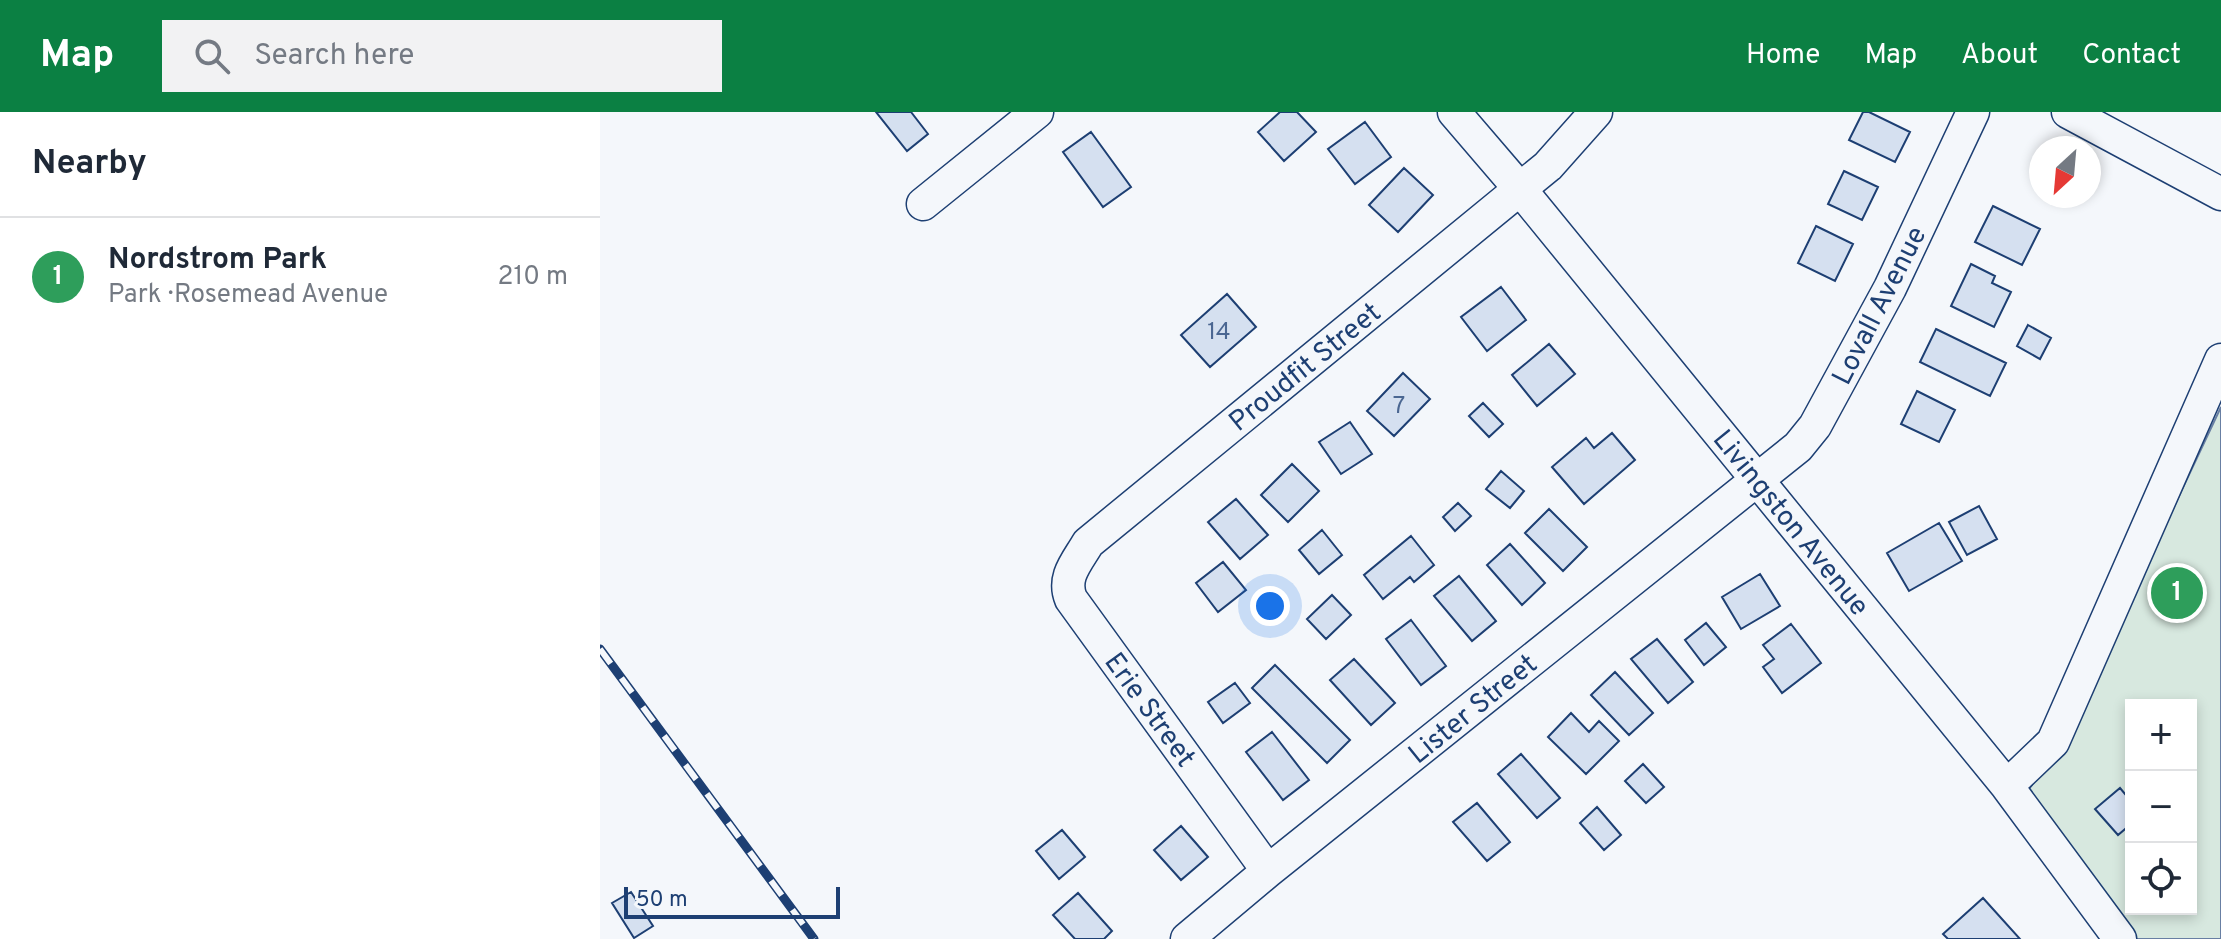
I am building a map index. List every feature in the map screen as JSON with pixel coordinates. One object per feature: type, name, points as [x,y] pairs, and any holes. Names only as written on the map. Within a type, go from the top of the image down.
[{"type":"street","points":[[923,204],[1037,112]]},
{"type":"street","name":"Livingston Avenue","points":[[1454,112],[2007,786],[2120,939]]},
{"type":"street","name":"Proudfit Street","points":[[1088,543],[1548,166],[1596,112]]},
{"type":"street","name":"Lovall Avenue","points":[[1758,480],[1798,447],[1815,426],[1890,288],[1973,112]]},
{"type":"street","points":[[2068,112],[2221,194]]},
{"type":"street","points":[[2007,786],[2053,742],[2221,360]]},
{"type":"street","name":"Lister Street","points":[[1187,939],[1758,480]]},
{"type":"street","name":"Erie Street","points":[[1088,543],[1068,576],[1066,588],[1071,599],[1268,871]]},
{"type":"shaded area","points":[[2221,407],[2221,939],[2132,939],[2029,789],[2063,741]]},
{"type":"building","points":[[876,112],[911,112],[928,134],[907,151]]},
{"type":"building","points":[[1280,112],[1297,112],[1316,132],[1284,161],[1258,132]]},
{"type":"building","points":[[1863,112],[1910,132],[1895,162],[1849,140]]},
{"type":"building","points":[[1365,122],[1391,157],[1355,184],[1328,149]]},
{"type":"building","points":[[1091,132],[1131,187],[1103,207],[1063,152]]},
{"type":"building","points":[[1404,168],[1433,195],[1398,232],[1369,205]]},
{"type":"building","points":[[1844,171],[1878,187],[1862,220],[1828,204]]},
{"type":"building","points":[[1993,206],[2040,229],[2022,265],[1975,242]]},
{"type":"building","points":[[1816,226],[1853,244],[1835,281],[1798,263]]},
{"type":"building","points":[[1971,264],[1995,276],[1992,283],[2011,292],[1994,327],[1951,306]]},
{"type":"building","points":[[1501,287],[1526,320],[1487,351],[1461,317]]},
{"type":"building","points":[[1227,294],[1256,327],[1210,367],[1181,335]]},
{"type":"building","points":[[2028,325],[2051,338],[2040,359],[2017,346]]},
{"type":"building","points":[[1936,329],[2006,363],[1990,396],[1920,362]]},
{"type":"building","points":[[1549,344],[1575,374],[1537,406],[1512,375]]},
{"type":"building","points":[[1403,373],[1430,399],[1394,436],[1367,411]]},
{"type":"building","points":[[1917,391],[1955,410],[1939,442],[1901,424]]},
{"type":"building","points":[[1483,403],[1503,424],[1489,437],[1469,416]]},
{"type":"building","points":[[1350,422],[1372,454],[1341,474],[1319,442]]},
{"type":"building","points":[[1612,433],[1635,460],[1584,504],[1552,467],[1586,438],[1594,448]]},
{"type":"building","points":[[1292,464],[1319,491],[1288,522],[1261,495]]},
{"type":"building","points":[[1501,471],[1524,491],[1510,508],[1486,489]]},
{"type":"building","points":[[1236,499],[1268,535],[1240,559],[1208,522]]},
{"type":"building","points":[[1458,503],[1471,516],[1455,531],[1443,517]]},
{"type":"building","points":[[1979,506],[1997,539],[1967,555],[1949,522]]},
{"type":"building","points":[[1549,509],[1587,547],[1563,571],[1525,533]]},
{"type":"building","points":[[1939,523],[1962,561],[1909,591],[1887,553]]},
{"type":"building","points":[[1322,530],[1342,555],[1319,574],[1299,550]]},
{"type":"building","points":[[1411,536],[1434,565],[1414,582],[1410,577],[1383,599],[1364,575]]},
{"type":"building","points":[[1510,544],[1545,583],[1522,605],[1487,565]]},
{"type":"building","points":[[1223,562],[1246,590],[1218,612],[1196,583]]},
{"type":"building","points":[[1760,574],[1780,606],[1741,629],[1722,597]]},
{"type":"building","points":[[1459,576],[1496,621],[1472,641],[1434,596]]},
{"type":"building","points":[[1332,595],[1351,615],[1326,639],[1307,619]]},
{"type":"building","points":[[1411,620],[1446,666],[1421,685],[1386,639]]},
{"type":"building","points":[[1706,623],[1726,647],[1704,665],[1685,640]]},
{"type":"building","points":[[1791,624],[1821,663],[1782,693],[1763,667],[1774,659],[1763,645]]},
{"type":"building","points":[[1657,639],[1693,682],[1668,703],[1631,659]]},
{"type":"building","points":[[1354,659],[1395,703],[1371,725],[1330,680]]},
{"type":"building","points":[[1275,665],[1350,740],[1327,763],[1252,688]]},
{"type":"building","points":[[1615,672],[1653,713],[1629,735],[1591,695]]},
{"type":"building","points":[[1235,683],[1250,703],[1223,723],[1208,702]]},
{"type":"building","points":[[1571,713],[1589,732],[1599,721],[1619,741],[1586,774],[1548,737]]},
{"type":"building","points":[[1272,732],[1309,780],[1283,800],[1246,752]]},
{"type":"building","points":[[1521,754],[1560,798],[1537,818],[1498,774]]},
{"type":"building","points":[[1643,764],[1664,787],[1646,803],[1625,781]]},
{"type":"building","points":[[2120,788],[2125,794],[2125,829],[2118,835],[2095,809]]},
{"type":"building","points":[[1477,803],[1510,842],[1487,861],[1453,822]]},
{"type":"building","points":[[1597,807],[1621,835],[1604,850],[1580,823]]},
{"type":"building","points":[[1181,826],[1208,857],[1181,880],[1154,850]]},
{"type":"building","points":[[1062,830],[1085,857],[1059,879],[1036,851]]},
{"type":"building","points":[[631,892],[653,926],[634,938],[612,903]]},
{"type":"building","points":[[1078,893],[1112,931],[1104,939],[1075,939],[1053,915]]},
{"type":"building","points":[[1983,898],[2020,939],[1948,939],[1943,934]]},
{"type":"railway","points":[[600,649],[814,939]]},
{"type":"place","name":"Nordstrom Park","points":[[2177,593]]}]
